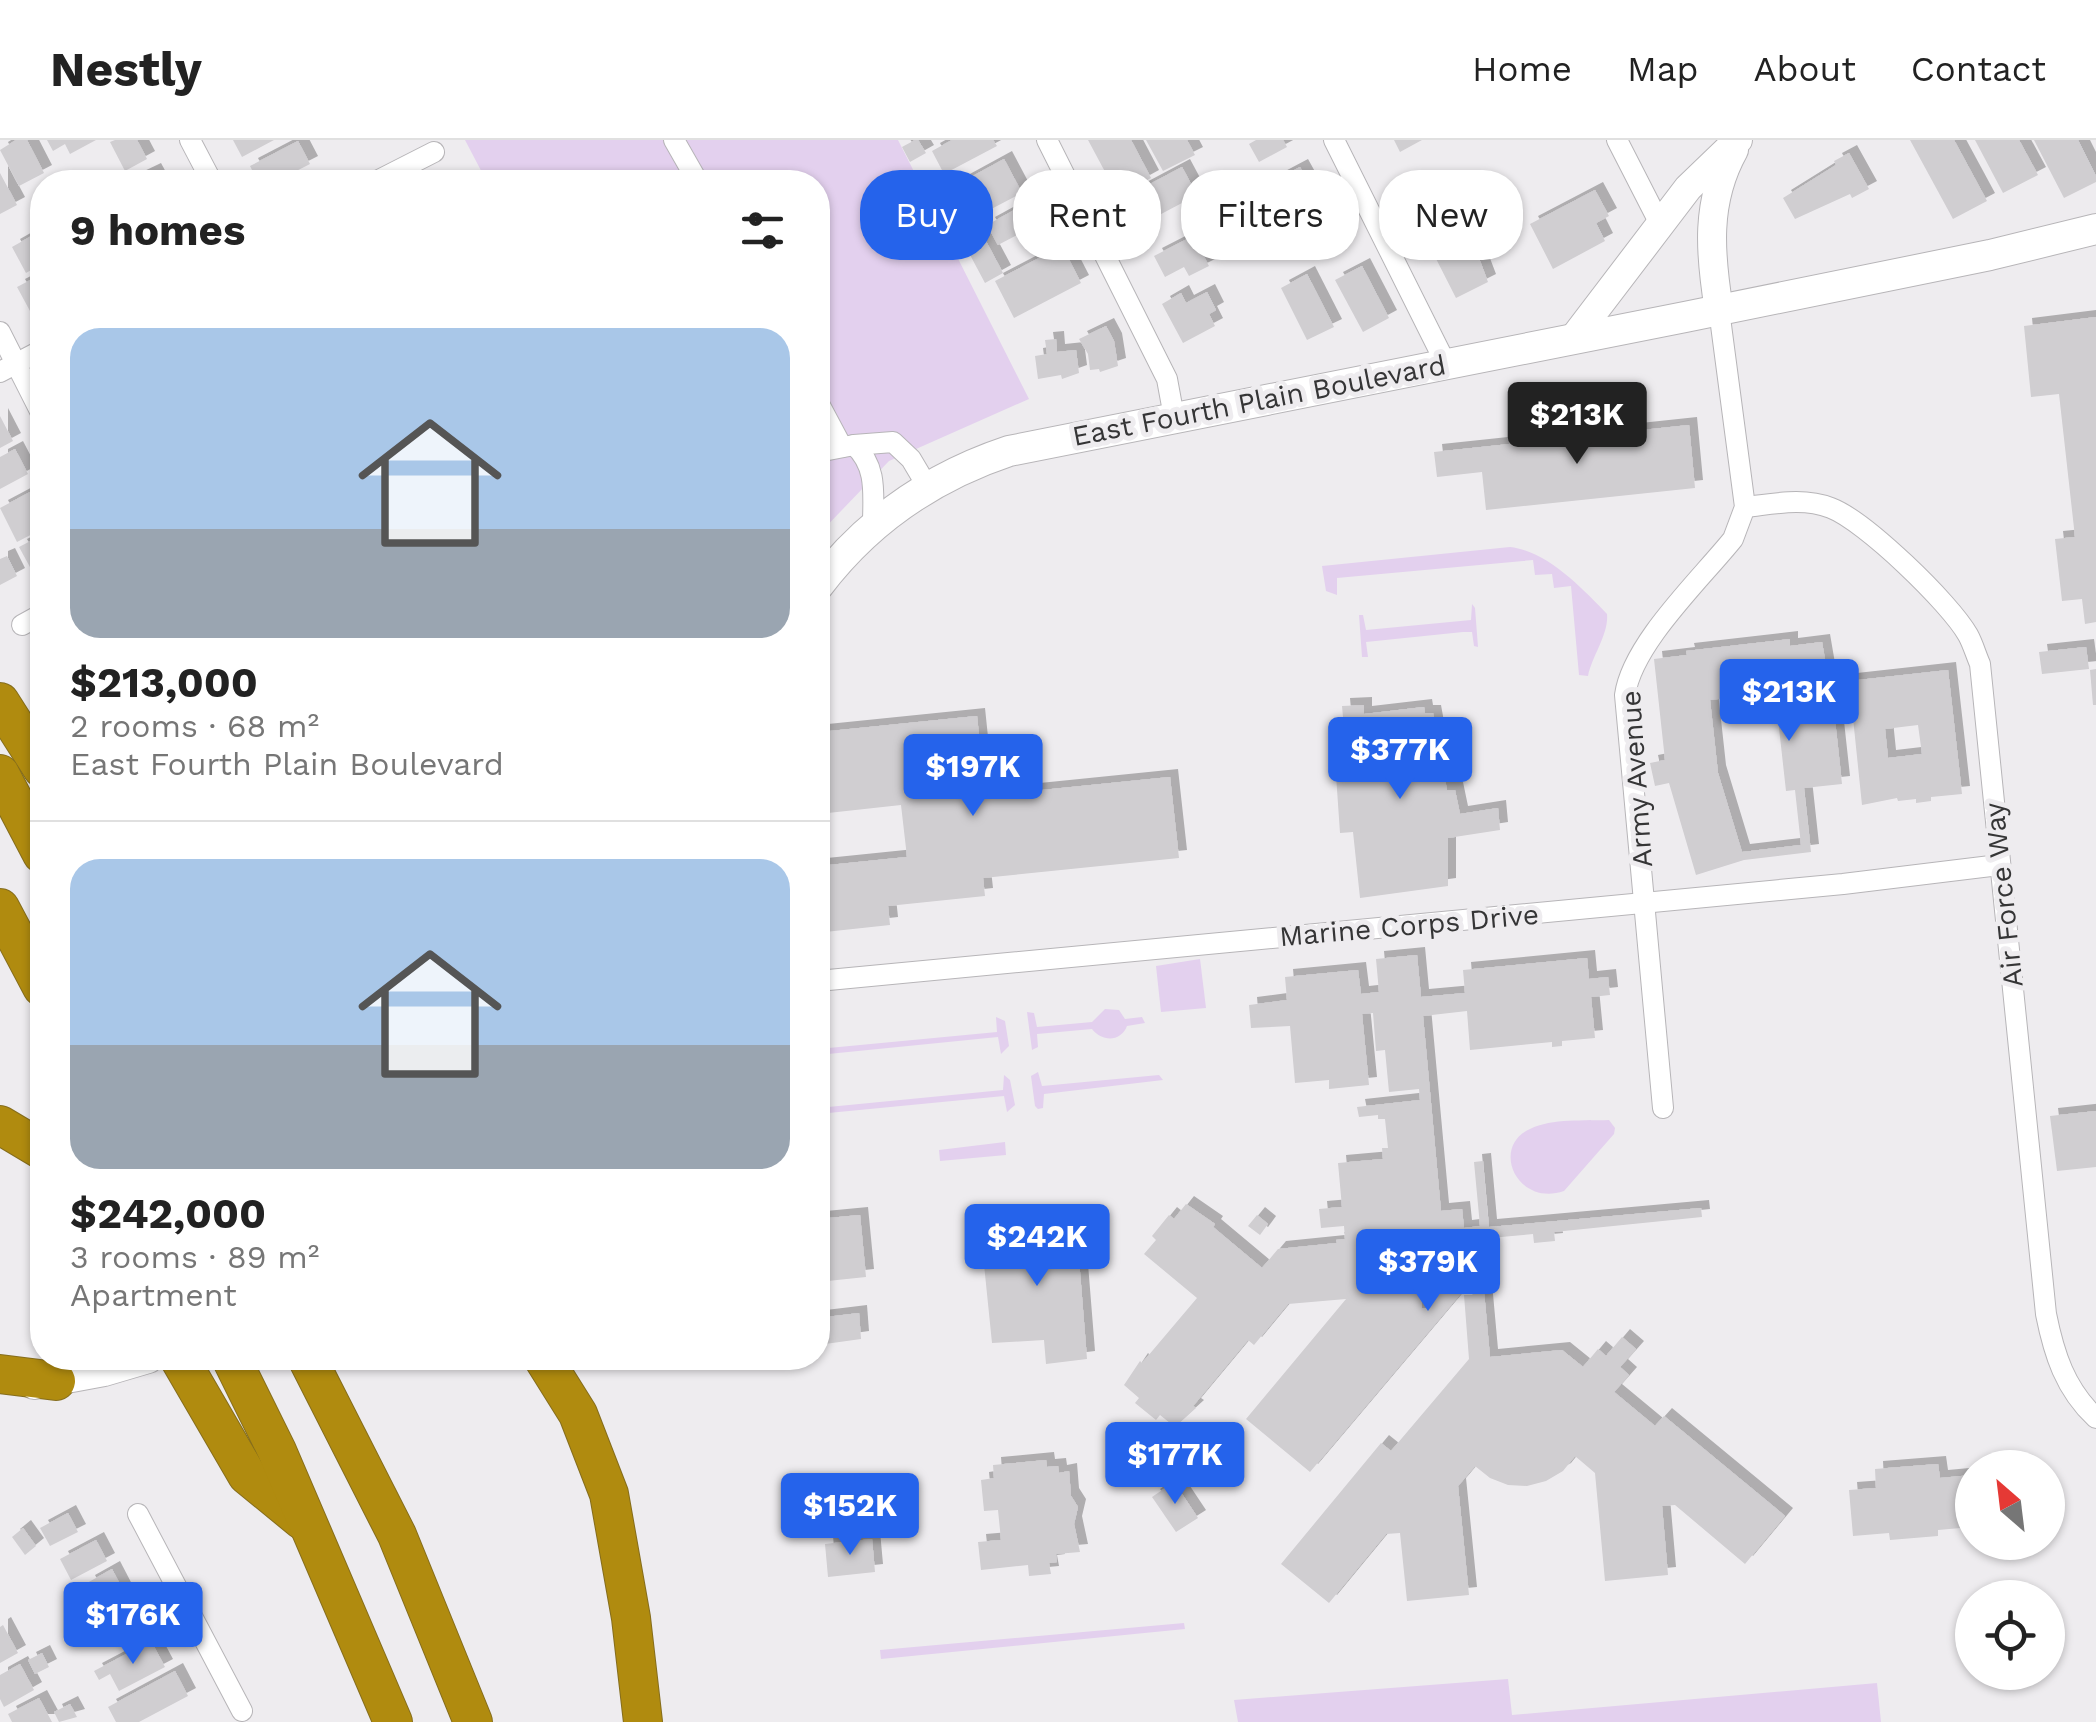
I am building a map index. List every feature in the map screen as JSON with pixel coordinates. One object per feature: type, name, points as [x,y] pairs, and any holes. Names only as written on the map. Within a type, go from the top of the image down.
[{"type":"highway","points":[[0,702],[30,749]]},
{"type":"highway","points":[[0,774],[30,831]]},
{"type":"highway","points":[[0,908],[30,964]]},
{"type":"highway","points":[[0,1125],[30,1143]]},
{"type":"highway","points":[[186,1370],[246,1475],[306,1524]]},
{"type":"highway","points":[[236,1370],[277,1452],[393,1722]]},
{"type":"highway","points":[[313,1370],[397,1534],[473,1722]]},
{"type":"highway","points":[[551,1370],[578,1414],[609,1494],[644,1714]]},
{"type":"highway","points":[[0,1374],[56,1381]]},
{"type":"main road","name":"East Fourth Plain Boulevard","points":[[830,573],[873,525],[927,486],[1010,451],[1990,255],[2096,229]]},
{"type":"main road","points":[[0,1388],[107,1370]]},
{"type":"street","points":[[190,140],[206,170]]},
{"type":"street","points":[[674,140],[691,170]]},
{"type":"street","points":[[1047,140],[1168,379],[1174,416]]},
{"type":"street","points":[[1334,140],[1446,364]]},
{"type":"street","points":[[1617,140],[1660,224]]},
{"type":"street","points":[[1573,339],[1688,188],[1740,140]]},
{"type":"street","points":[[1740,140],[1720,183],[1710,253],[1746,507]]},
{"type":"street","points":[[398,170],[434,152]]},
{"type":"street","points":[[0,332],[8,368],[30,398]]},
{"type":"street","points":[[830,420],[848,446],[865,456],[872,474],[873,525]]},
{"type":"street","points":[[830,450],[892,442],[911,459],[927,486]]},
{"type":"street","name":"Air Force Way","points":[[1746,507],[1796,501],[1829,507],[1859,524],[1940,600],[1967,633],[1980,664],[2046,1314],[2061,1370],[2096,1418]]},
{"type":"street","name":"Army Avenue","points":[[1663,1108],[1626,714],[1628,681],[1640,654],[1734,539],[1746,507]]},
{"type":"street","points":[[22,625],[30,621]]},
{"type":"street","name":"Marine Corps Drive","points":[[830,979],[1644,903],[1999,865]]},
{"type":"street","points":[[138,1514],[246,1709],[221,1722]]},
{"type":"shaded area","points":[[465,140],[898,140],[913,170],[860,170],[860,260],[959,260],[1029,399],[889,461],[830,522],[830,170],[481,170]]},
{"type":"shaded area","points":[[1510,547],[1550,563],[1607,614],[1588,676],[1579,675],[1571,586],[1554,588],[1552,574],[1535,575],[1533,560],[1337,578],[1337,595],[1326,591],[1322,566]]},
{"type":"shaded area","points":[[1472,604],[1478,647],[1474,646],[1472,632],[1463,632],[1366,642],[1368,657],[1362,657],[1359,615],[1363,615],[1366,630],[1471,620]]},
{"type":"shaded area","points":[[1200,959],[1206,1008],[1161,1012],[1156,966]]},
{"type":"shaded area","points":[[1105,1009],[1119,1010],[1125,1019],[1142,1017],[1145,1023],[1127,1026],[1111,1038],[1092,1029],[1037,1034],[1038,1047],[1032,1050],[1027,1012],[1034,1013],[1037,1027],[1092,1022]]},
{"type":"shaded area","points":[[996,1017],[1005,1021],[1009,1046],[1001,1054],[998,1037],[830,1054],[830,1048],[997,1032]]},
{"type":"shaded area","points":[[1038,1072],[1042,1086],[1159,1075],[1163,1080],[1044,1094],[1043,1108],[1038,1109],[1031,1076]]},
{"type":"shaded area","points":[[1004,1075],[1010,1080],[1015,1105],[1007,1112],[1004,1096],[830,1113],[830,1107],[1003,1090]]},
{"type":"shaded area","points":[[1609,1120],[1614,1134],[1564,1191],[1533,1191],[1514,1173],[1512,1149],[1518,1137],[1530,1129],[1558,1122]]},
{"type":"shaded area","points":[[1005,1142],[1006,1155],[940,1161],[939,1150]]},
{"type":"shaded area","points":[[1184,1623],[1185,1629],[881,1659],[880,1650]]},
{"type":"shaded area","points":[[1508,1679],[1512,1715],[1877,1683],[1881,1722],[1238,1722],[1234,1700]]},
{"type":"building","points":[[16,140],[27,140],[42,170],[30,170],[30,180],[19,186],[0,150]]},
{"type":"building","points":[[47,140],[96,140],[70,154],[65,144],[53,151]]},
{"type":"building","points":[[137,140],[147,159],[124,170],[110,142]]},
{"type":"building","points":[[233,140],[274,140],[242,157]]},
{"type":"building","points":[[915,140],[926,153],[910,162],[902,147]]},
{"type":"building","points":[[952,140],[993,140],[997,146],[952,170],[942,170],[932,151]]},
{"type":"building","points":[[1088,140],[1131,140],[1147,170],[1104,170]]},
{"type":"building","points":[[1146,140],[1187,140],[1195,155],[1163,171]]},
{"type":"building","points":[[1256,140],[1283,140],[1287,147],[1259,162],[1249,144]]},
{"type":"building","points":[[1394,140],[1422,140],[1400,152]]},
{"type":"building","points":[[1910,140],[1954,140],[1987,201],[1953,219]]},
{"type":"building","points":[[1975,140],[2019,140],[2038,175],[2003,193]]},
{"type":"building","points":[[2034,140],[2078,140],[2096,182],[2064,198]]},
{"type":"building","points":[[298,141],[310,164],[298,170],[252,170],[250,166]]},
{"type":"building","points":[[1849,153],[1869,189],[1795,219],[1783,198]]},
{"type":"building","points":[[1004,159],[1013,176],[1013,198],[993,208],[993,170],[984,170]]},
{"type":"building","points":[[1182,167],[1184,170],[1181,204],[1161,214],[1161,178]]},
{"type":"building","points":[[0,173],[17,205],[0,214]]},
{"type":"building","points":[[1595,190],[1609,216],[1596,223],[1605,241],[1553,269],[1530,224]]},
{"type":"building","points":[[1013,211],[1013,237],[998,245],[993,222]]},
{"type":"building","points":[[30,237],[30,271],[26,273],[12,247]]},
{"type":"building","points":[[1181,242],[1181,260],[1206,260],[1209,266],[1189,276],[1184,267],[1165,277],[1156,260],[1161,260],[1161,252]]},
{"type":"building","points":[[993,254],[1003,273],[985,283],[973,260],[993,260]]},
{"type":"building","points":[[1035,260],[1069,260],[1081,283],[1014,318],[995,281]]},
{"type":"building","points":[[1437,260],[1480,260],[1488,282],[1456,298]]},
{"type":"building","points":[[1362,266],[1389,318],[1363,332],[1335,280]]},
{"type":"building","points":[[1307,274],[1334,327],[1307,340],[1281,288]]},
{"type":"building","points":[[30,280],[30,311],[17,287]]},
{"type":"building","points":[[1207,292],[1216,310],[1209,314],[1215,326],[1183,343],[1162,304],[1181,293],[1186,303]]},
{"type":"building","points":[[2096,317],[2096,622],[2085,624],[2082,599],[2062,601],[2055,539],[2075,537],[2059,394],[2031,397],[2024,326]]},
{"type":"building","points":[[1106,326],[1114,341],[1118,366],[1100,372],[1090,370],[1088,354],[1079,339]]},
{"type":"building","points":[[1056,339],[1057,352],[1076,350],[1079,373],[1062,379],[1061,375],[1038,379],[1035,356],[1047,354],[1045,340]]},
{"type":"building","points":[[0,416],[13,441],[0,448]]},
{"type":"building","points":[[1689,425],[1695,488],[1486,510],[1482,472],[1437,477],[1434,452]]},
{"type":"building","points":[[15,449],[28,474],[0,489],[0,457]]},
{"type":"building","points":[[30,492],[30,535],[17,542],[0,508]]},
{"type":"building","points":[[30,541],[30,567],[19,547]]},
{"type":"building","points":[[7,556],[17,576],[0,585],[0,559]]},
{"type":"building","points":[[1790,639],[1790,646],[1822,642],[1833,706],[1851,704],[1849,681],[1948,670],[1962,794],[1931,797],[1931,801],[1916,803],[1916,799],[1897,798],[1862,805],[1853,718],[1835,720],[1842,784],[1804,788],[1811,852],[1744,860],[1696,875],[1669,783],[1655,786],[1650,763],[1665,760],[1654,659],[1687,655],[1686,651]],"holes":[[[1775,692],[1786,791],[1795,790],[1801,845],[1742,852],[1718,773],[1710,700]],[[1918,725],[1922,754],[1888,758],[1885,729]]]},
{"type":"building","points":[[2086,647],[2089,669],[2042,674],[2039,652]]},
{"type":"building","points":[[2096,669],[2096,705],[2093,705],[2090,670]]},
{"type":"building","points":[[1364,705],[1364,714],[1424,707],[1425,713],[1433,713],[1447,790],[1455,790],[1460,814],[1498,808],[1500,830],[1448,838],[1448,886],[1360,898],[1353,832],[1340,833],[1336,775],[1348,773],[1342,706]]},
{"type":"building","points":[[977,716],[982,764],[1019,760],[1022,792],[1170,777],[1179,858],[983,878],[985,896],[888,906],[890,925],[830,931],[830,865],[907,857],[901,805],[830,813],[830,731]]},
{"type":"building","points":[[1417,955],[1421,997],[1465,993],[1463,970],[1587,958],[1589,979],[1608,977],[1610,995],[1591,997],[1595,1038],[1562,1041],[1562,1046],[1552,1047],[1552,1042],[1470,1050],[1467,1011],[1423,1016],[1441,1211],[1462,1209],[1464,1228],[1480,1226],[1474,1162],[1483,1161],[1489,1227],[1701,1208],[1702,1217],[1554,1232],[1555,1241],[1534,1243],[1533,1234],[1479,1239],[1472,1242],[1472,1249],[1466,1250],[1467,1261],[1483,1280],[1490,1357],[1562,1350],[1583,1367],[1598,1349],[1606,1356],[1622,1337],[1636,1349],[1620,1367],[1629,1375],[1614,1392],[1655,1426],[1664,1416],[1785,1516],[1745,1564],[1675,1505],[1662,1506],[1668,1575],[1605,1581],[1595,1473],[1575,1456],[1563,1471],[1527,1486],[1508,1485],[1475,1466],[1458,1486],[1469,1595],[1407,1601],[1400,1533],[1386,1534],[1329,1603],[1281,1564],[1381,1443],[1391,1451],[1469,1359],[1464,1295],[1473,1295],[1469,1284],[1310,1472],[1246,1419],[1346,1299],[1288,1304],[1254,1345],[1248,1340],[1193,1406],[1196,1408],[1175,1427],[1160,1415],[1156,1420],[1135,1403],[1139,1398],[1124,1385],[1140,1361],[1197,1298],[1144,1254],[1169,1215],[1174,1219],[1186,1204],[1215,1224],[1213,1227],[1262,1268],[1278,1249],[1345,1239],[1344,1226],[1321,1228],[1319,1209],[1342,1207],[1338,1163],[1383,1159],[1382,1148],[1388,1148],[1385,1119],[1378,1119],[1378,1115],[1359,1117],[1357,1107],[1420,1100],[1419,1089],[1389,1092],[1385,1050],[1376,1051],[1373,1013],[1362,1014],[1369,1085],[1329,1089],[1329,1080],[1295,1083],[1290,1026],[1251,1028],[1249,1005],[1287,1000],[1285,977],[1358,970],[1361,994],[1379,992],[1376,959]],"holes":[[[1443,1287],[1427,1308],[1422,1308],[1421,1289]]]},
{"type":"building","points":[[2096,1111],[2096,1167],[2057,1171],[2050,1116]]},
{"type":"building","points":[[860,1215],[866,1277],[830,1281],[830,1218]]},
{"type":"building","points":[[1257,1215],[1268,1224],[1260,1235],[1248,1226]]},
{"type":"building","points":[[1076,1222],[1087,1359],[1046,1364],[1044,1340],[992,1343],[981,1235]]},
{"type":"building","points":[[859,1313],[861,1339],[830,1343],[830,1317]]},
{"type":"building","points":[[1046,1460],[1047,1467],[1058,1466],[1059,1473],[1069,1471],[1071,1496],[1078,1507],[1074,1524],[1080,1552],[1056,1554],[1057,1562],[1049,1563],[1051,1574],[1029,1576],[1028,1565],[981,1570],[978,1542],[1001,1540],[998,1510],[984,1511],[981,1480],[994,1478],[993,1465]]},
{"type":"building","points":[[1938,1464],[1940,1478],[1955,1477],[1955,1528],[1938,1530],[1938,1536],[1890,1540],[1889,1533],[1853,1536],[1849,1490],[1876,1488],[1875,1469]]},
{"type":"building","points":[[1174,1482],[1198,1518],[1176,1532],[1152,1497]]},
{"type":"building","points":[[68,1513],[78,1532],[50,1546],[40,1528]]},
{"type":"building","points":[[23,1528],[36,1546],[25,1555],[12,1537]]},
{"type":"building","points":[[872,1539],[875,1572],[828,1577],[825,1544]]},
{"type":"building","points":[[96,1540],[107,1561],[71,1580],[60,1559]]},
{"type":"building","points":[[112,1569],[126,1596],[101,1609],[87,1583]]},
{"type":"building","points":[[136,1600],[150,1627],[120,1642],[106,1615]]},
{"type":"building","points":[[3,1625],[18,1653],[0,1663],[0,1627]]},
{"type":"building","points":[[151,1641],[165,1667],[119,1691],[110,1674],[99,1680],[94,1671]]},
{"type":"building","points":[[42,1653],[49,1667],[35,1674],[28,1660]]},
{"type":"building","points":[[20,1664],[34,1690],[4,1707],[0,1675]]},
{"type":"building","points":[[175,1671],[188,1696],[139,1722],[116,1722],[108,1707]]},
{"type":"building","points":[[39,1698],[52,1722],[12,1722],[8,1714]]},
{"type":"building","points":[[70,1704],[77,1717],[59,1722],[54,1712]]}]
